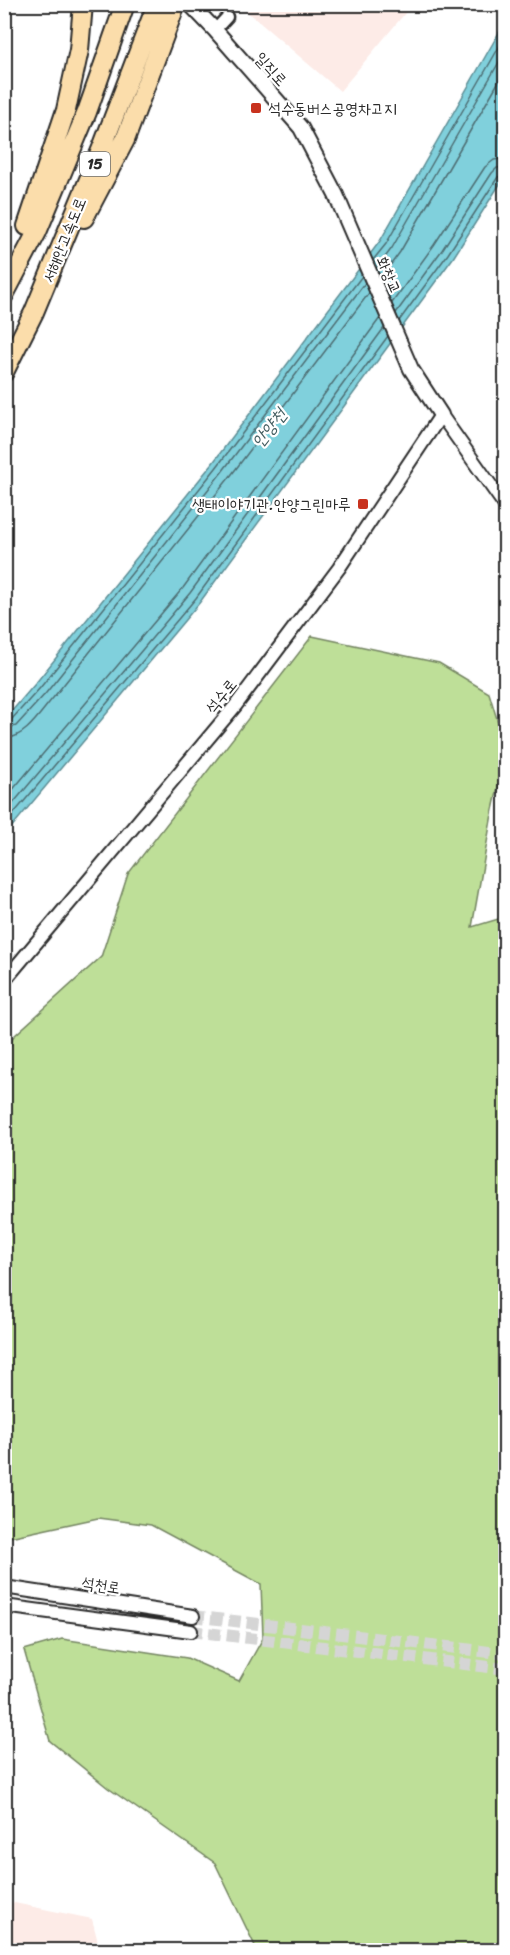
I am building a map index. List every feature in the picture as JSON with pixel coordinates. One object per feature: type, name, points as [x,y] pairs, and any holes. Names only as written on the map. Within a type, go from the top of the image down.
[{"type":"highway","points":[[4,294],[66,110],[79,50],[83,4]]},
{"type":"highway","name":"서해안고속도로","points":[[4,294],[37,232],[87,112],[125,4]]},
{"type":"highway","name":"서해안고속도로","points":[[4,372],[34,312],[159,14],[176,4]]},
{"type":"main road","name":"일직로","points":[[189,4],[302,128],[336,195]]},
{"type":"main road","name":"화창교","points":[[336,195],[411,369],[441,415]]},
{"type":"street","points":[[215,30],[227,17]]},
{"type":"street","points":[[441,415],[506,507]]},
{"type":"street","name":"석수로","points":[[4,981],[236,705],[339,568],[441,415]]},
{"type":"street","name":"석천로","points":[[4,1587],[193,1616]]},
{"type":"street","name":"석천로","points":[[4,1606],[191,1631]]},
{"type":"shaded area","name":"석수동버스공영차고지","points":[[239,5],[412,5],[340,91]]},
{"type":"shaded area","points":[[5,1901],[92,1919],[100,1950],[5,1950]]},
{"type":"green space","points":[[312,636],[439,663],[489,693],[505,745],[505,758],[492,814],[472,927],[505,917],[505,1950],[257,1950],[215,1863],[108,1788],[50,1741],[24,1650],[62,1639],[187,1658],[239,1681],[263,1638],[261,1584],[151,1525],[98,1518],[5,1538],[4,1071],[13,1037],[101,957],[128,874]]},
{"type":"water","name":"안양천","points":[[505,22],[505,176],[453,258],[200,602],[5,835],[5,719],[212,464],[380,241]]},
{"type":"tunnel","points":[[193,1616],[506,1654]]},
{"type":"tunnel","points":[[191,1631],[506,1669]]},
{"type":"place","name":"석수동버스공영차고지","points":[[256,108]]},
{"type":"place","name":"생태이야기관.안양그린마루","points":[[363,504]]}]
